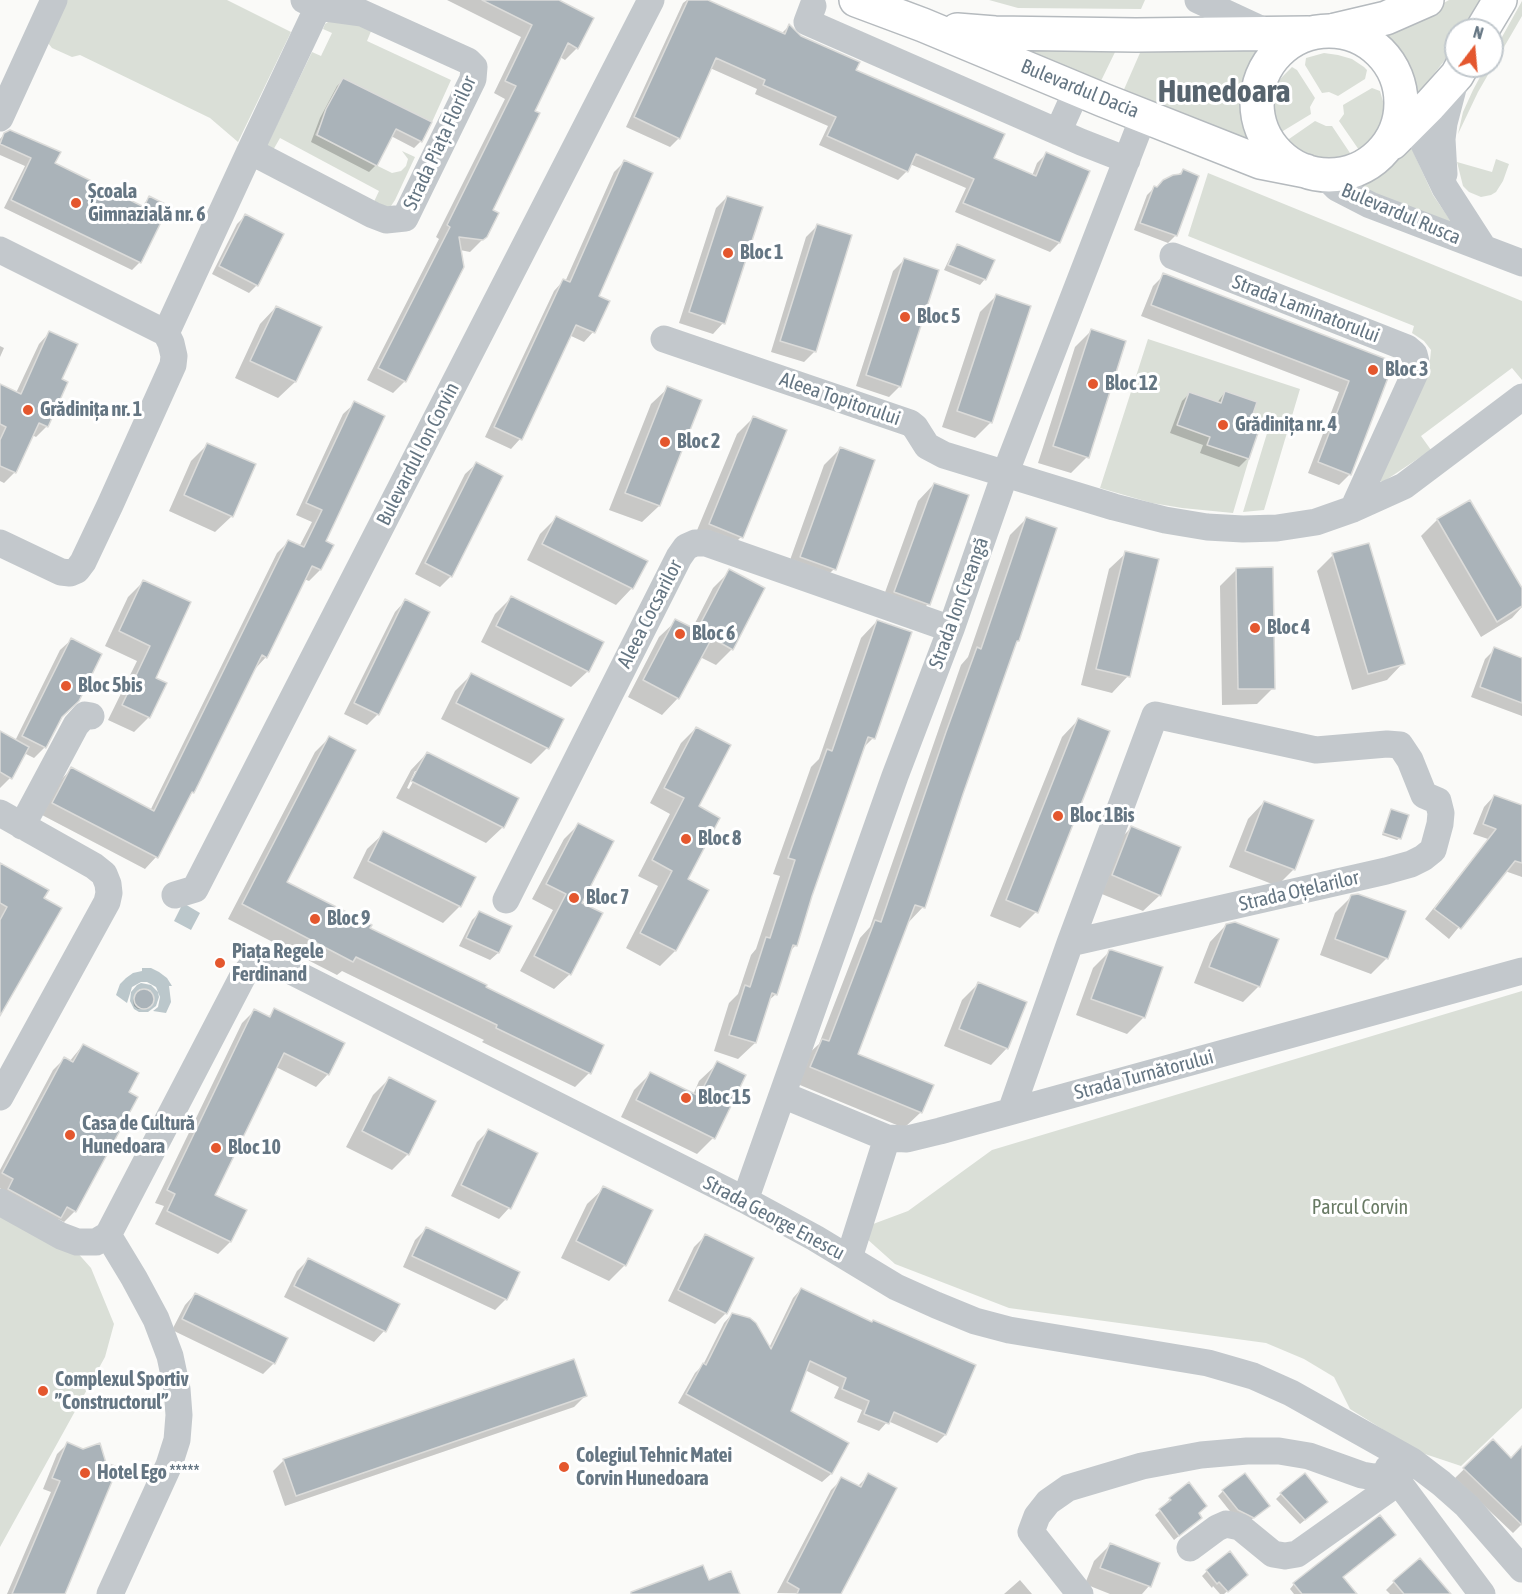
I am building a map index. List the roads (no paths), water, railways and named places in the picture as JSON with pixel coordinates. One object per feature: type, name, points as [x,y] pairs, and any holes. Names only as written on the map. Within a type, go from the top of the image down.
[{"type":"main road","name":"Bulevardul Dacia","points":[[856,0],[923,48],[1102,100],[1142,123],[1260,162],[1315,173]]},
{"type":"main road","name":"Bulevardul Dacia","points":[[923,48],[995,33],[1136,35],[1270,34],[1322,31],[1386,18],[1427,0]]},
{"type":"main road","points":[[1489,18],[1500,0]]},
{"type":"main road","points":[[1380,154],[1392,139],[1399,121],[1401,102],[1399,84],[1390,63],[1375,47],[1357,36],[1322,31],[1290,41],[1274,54],[1263,72],[1257,92],[1257,113],[1263,132],[1284,161],[1315,173],[1339,174],[1354,170],[1380,154],[1414,121],[1452,78]]},
{"type":"street","points":[[0,118],[54,0]]},
{"type":"street","name":"Bulevardul Ion Corvin","points":[[175,895],[195,889],[651,0]]},
{"type":"street","points":[[1198,0],[1270,34]]},
{"type":"street","name":"Strada Piața Florilor","points":[[166,333],[250,151],[311,4],[362,13],[468,61],[474,67],[473,79],[405,218],[386,220],[373,215],[250,151]]},
{"type":"street","points":[[813,6],[807,22],[923,48],[1058,132],[1127,159]]},
{"type":"street","name":"Bulevardul Rusca","points":[[1445,188],[1442,139],[1444,123],[1457,78]]},
{"type":"street","name":"Bulevardul Rusca","points":[[1399,84],[1445,188],[1483,247]]},
{"type":"street","points":[[1058,132],[1071,103]]},
{"type":"street","points":[[1096,113],[1142,123]]},
{"type":"street","name":"Strada Ion Creangă","points":[[745,1200],[1005,474],[1142,123]]},
{"type":"street","name":"Bulevardul Rusca","points":[[1315,173],[1337,188],[1370,205],[1522,263]]},
{"type":"street","points":[[0,250],[166,333],[174,356],[173,365],[111,505],[77,570],[70,573],[61,572],[0,543]]},
{"type":"street","name":"Strada Laminatorului","points":[[1173,256],[1407,348],[1414,354],[1415,373],[1353,510]]},
{"type":"street","name":"Aleea Topitorului","points":[[664,339],[910,423],[927,446],[932,449],[1005,474]]},
{"type":"street","points":[[1005,474],[1165,520],[1207,527],[1277,528],[1316,522],[1353,510],[1404,486],[1522,397]]},
{"type":"street","name":"Aleea Cocsarilor","points":[[506,900],[678,557],[686,547],[695,543],[706,543],[951,629]]},
{"type":"street","points":[[0,1097],[107,902],[108,884],[104,874],[94,866],[11,820],[76,725],[85,715],[91,716]]},
{"type":"street","name":"Strada Oțelarilor","points":[[1159,715],[1316,750],[1387,744],[1401,745],[1410,760],[1424,795],[1438,801],[1441,813],[1440,824],[1433,850],[1410,864],[1070,943],[1154,717],[1159,715]]},
{"type":"street","points":[[1011,1112],[1070,943]]},
{"type":"street","name":"Strada George Enescu","points":[[108,1235],[243,976],[256,961],[269,960],[745,1200],[896,1287],[975,1321],[1009,1330],[1208,1363],[1253,1376],[1291,1393],[1412,1461],[1441,1483],[1467,1506],[1522,1569]]},
{"type":"street","name":"Strada Turnătorului","points":[[887,1138],[906,1139],[1011,1112],[1522,971]]},
{"type":"street","points":[[783,1095],[887,1138],[849,1258]]},
{"type":"street","points":[[0,1202],[61,1236],[77,1242],[96,1242],[108,1235],[156,1319],[170,1356],[177,1389],[179,1415],[177,1440],[169,1465],[110,1594]]},
{"type":"street","name":"Strada George Enescu","points":[[1333,1415],[1368,1447],[1396,1478],[1482,1594]]},
{"type":"street","points":[[1080,1594],[1031,1532],[1037,1516],[1048,1502],[1068,1488],[1142,1466],[1201,1455],[1279,1451],[1309,1456],[1362,1474],[1396,1478]]},
{"type":"street","points":[[1190,1548],[1226,1524],[1240,1527],[1273,1554],[1285,1556],[1297,1554],[1396,1478]]},
{"type":"place","name":"Școala Gimnazială nr. 6","points":[[76,203]]},
{"type":"place","name":"Bloc 1","points":[[728,253]]},
{"type":"place","name":"Bloc 5","points":[[905,317]]},
{"type":"place","name":"Bloc 3","points":[[1373,370]]},
{"type":"place","name":"Bloc 12","points":[[1093,384]]},
{"type":"place","name":"Grădinița nr. 1","points":[[28,410]]},
{"type":"place","name":"Grădinița nr. 4","points":[[1223,425]]},
{"type":"place","name":"Bloc 2","points":[[665,442]]},
{"type":"place","name":"Bloc 4","points":[[1255,628]]},
{"type":"place","name":"Bloc 6","points":[[680,634]]},
{"type":"place","name":"Bloc 5bis","points":[[66,686]]},
{"type":"place","name":"Bloc 1Bis","points":[[1058,816]]},
{"type":"place","name":"Bloc 8","points":[[686,839]]},
{"type":"place","name":"Bloc 7","points":[[574,898]]},
{"type":"place","name":"Bloc 9","points":[[315,919]]},
{"type":"place","name":"Piața Regele Ferdinand","points":[[220,963]]},
{"type":"place","name":"Bloc 15","points":[[686,1098]]},
{"type":"place","name":"Casa de Cultură Hunedoara","points":[[70,1135]]},
{"type":"place","name":"Bloc 10","points":[[216,1148]]},
{"type":"place","name":"Complexul Sportiv ”Constructorul”","points":[[43,1391]]},
{"type":"place","name":"Colegiul Tehnic Matei Corvin Hunedoara","points":[[564,1467]]},
{"type":"place","name":"Hotel Ego *****","points":[[85,1473]]},
{"type":"district","name":"Hunedoara","points":[[1224,92]]},
{"type":"park label","name":"Parcul Corvin","points":[[1360,1208]]}]
